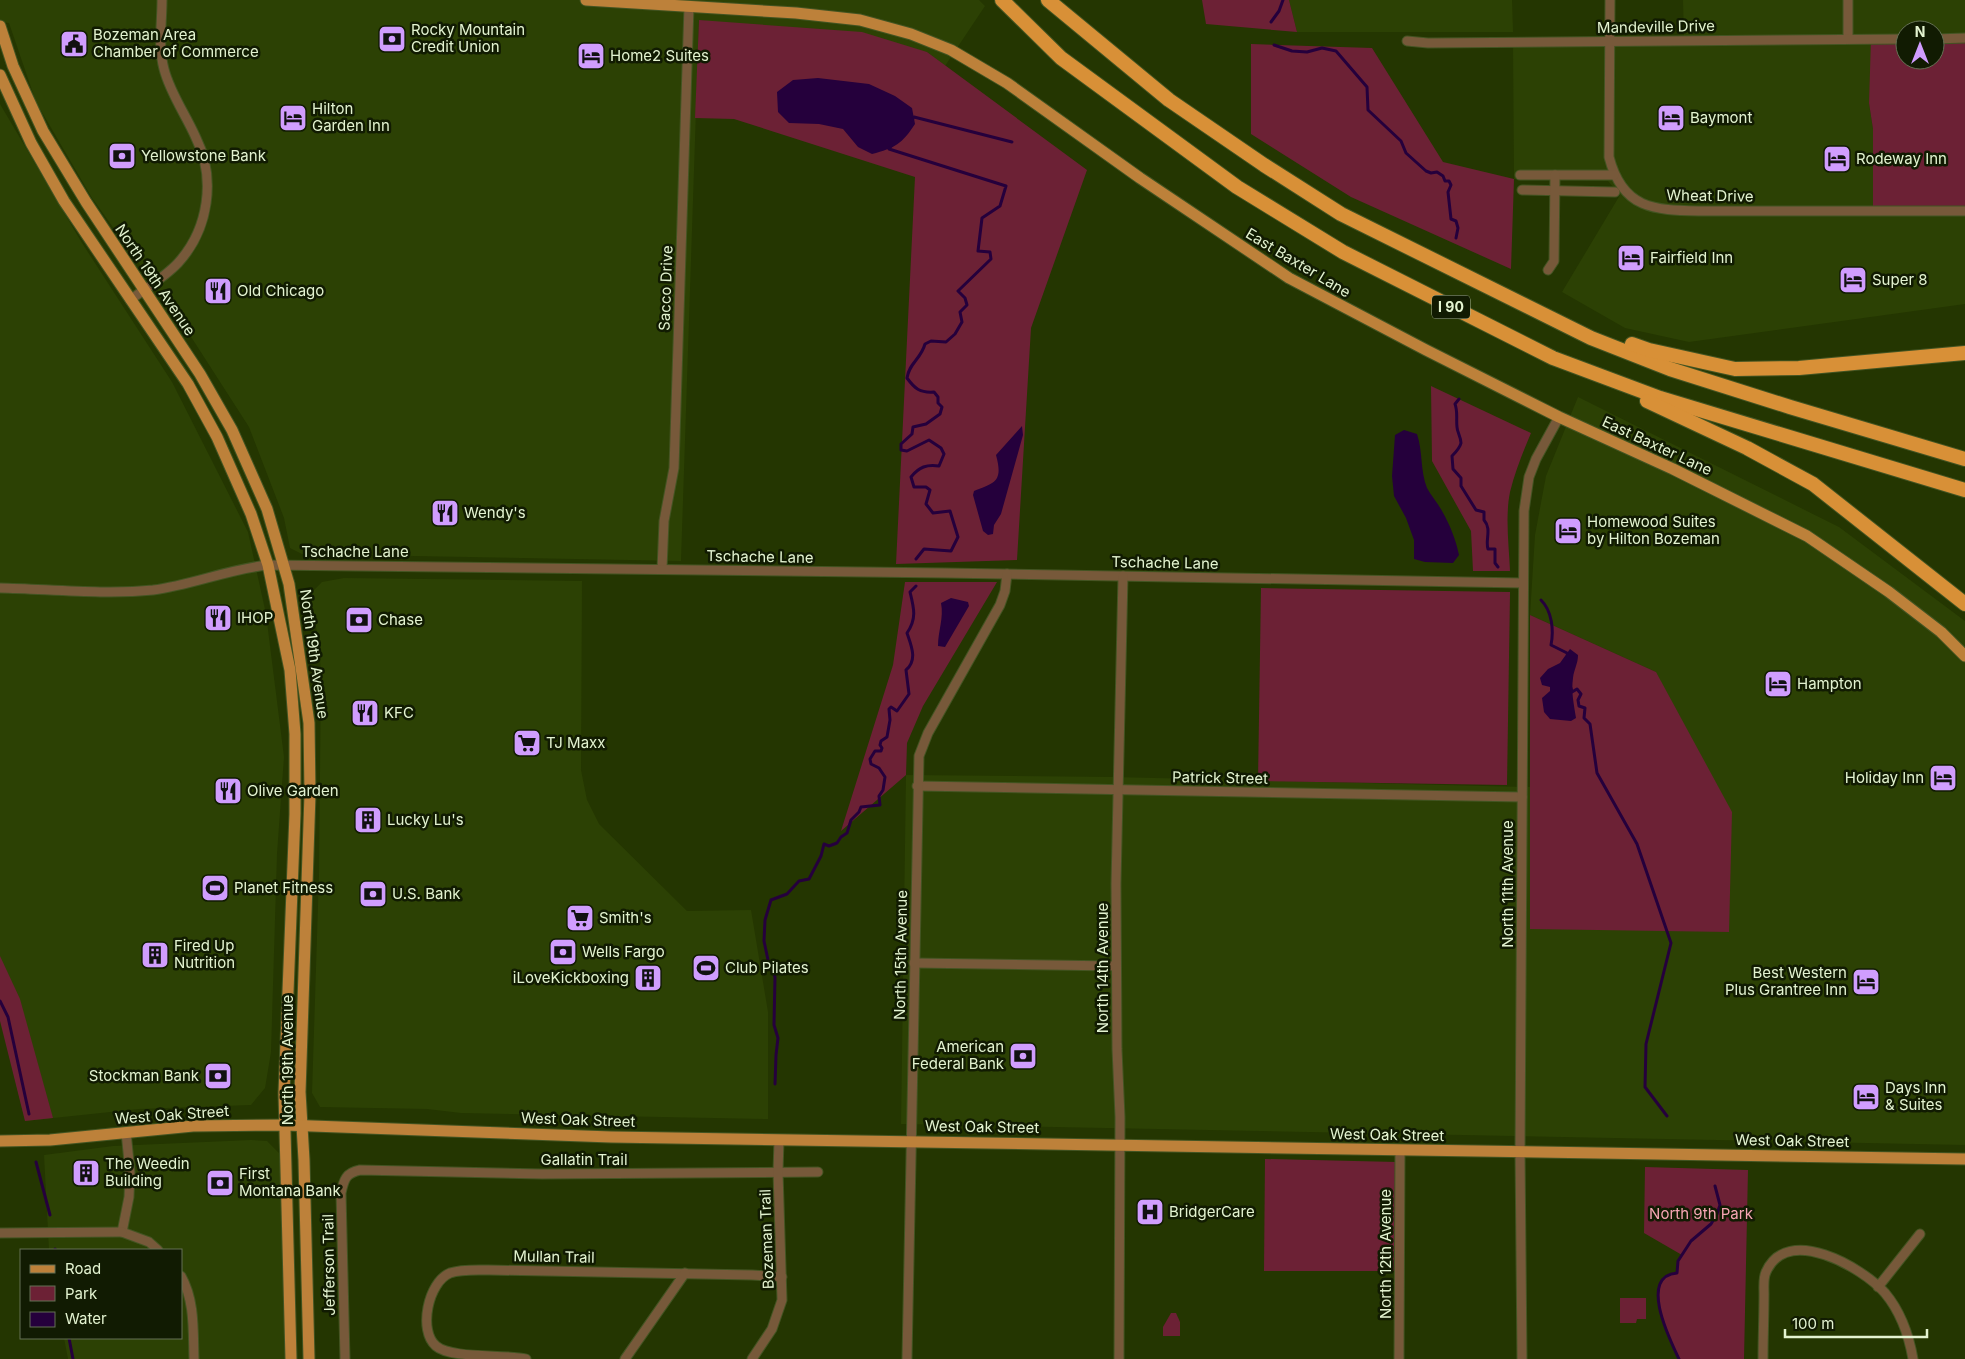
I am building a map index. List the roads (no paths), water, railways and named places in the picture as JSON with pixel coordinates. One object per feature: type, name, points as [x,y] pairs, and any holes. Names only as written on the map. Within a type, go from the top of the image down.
[{"type":"highway","name":"I 90","points":[[1002,0],[1061,58],[1237,187],[1343,252],[1553,358],[1660,398],[1965,490]]},
{"type":"highway","name":"I 90","points":[[1048,0],[1169,100],[1333,209],[1591,338],[1670,369],[1790,408],[1965,459]]},
{"type":"highway","points":[[1514,299],[1649,350],[1735,368],[1799,368],[1965,353]]},
{"type":"highway","points":[[1553,358],[1747,448],[1813,484],[1965,604]]},
{"type":"main road","name":"East Baxter Lane","points":[[586,0],[796,13],[860,20],[911,34],[951,50],[1007,84],[1132,172],[1289,278],[1559,417],[1673,469],[1807,536],[1889,592],[1941,632],[1965,656]]},
{"type":"main road","name":"North 19th Avenue","points":[[0,26],[13,66],[43,131],[86,202],[200,374],[232,430],[267,509],[290,584],[309,723],[310,794],[300,1092],[303,1126],[308,1359]]},
{"type":"main road","name":"North 19th Avenue","points":[[0,75],[31,144],[64,201],[188,384],[217,437],[251,514],[268,565],[290,670],[295,734],[295,807],[284,1093],[291,1359]]},
{"type":"main road","name":"West Oak Street","points":[[0,1141],[50,1140],[193,1126],[285,1125],[611,1137],[1965,1160]]},
{"type":"street","points":[[130,300],[169,271],[186,254],[200,228],[207,196],[206,166],[202,151],[168,82],[163,67],[162,0]]},
{"type":"street","name":"Wheat Drive","points":[[1610,0],[1609,157],[1614,175],[1631,196],[1648,206],[1661,210],[1965,211]]},
{"type":"street","points":[[1848,0],[1848,39]]},
{"type":"street","name":"Sacco Drive","points":[[662,569],[664,521],[674,468],[689,6]]},
{"type":"street","points":[[1945,39],[1965,38]]},
{"type":"street","name":"Mandeville Drive","points":[[1407,41],[1428,43],[1895,39]]},
{"type":"street","points":[[1520,174],[1614,175]]},
{"type":"street","points":[[1548,270],[1554,261],[1555,175]]},
{"type":"street","points":[[1522,190],[1615,192]]},
{"type":"street","name":"North 11th Avenue","points":[[1522,1359],[1520,1152],[1524,511],[1529,476],[1559,417]]},
{"type":"street","name":"Tschache Lane","points":[[0,588],[131,592],[244,568],[268,565],[662,569],[1524,583]]},
{"type":"street","name":"North 15th Avenue","points":[[907,1359],[919,756],[928,733],[1000,605],[1005,591],[1007,574]]},
{"type":"street","name":"North 14th Avenue","points":[[1119,1359],[1120,1145],[1116,966],[1123,576]]},
{"type":"street","name":"Patrick Street","points":[[917,786],[1522,797]]},
{"type":"street","points":[[914,963],[1116,966]]},
{"type":"street","points":[[122,1232],[129,1197],[130,1172],[126,1132]]},
{"type":"street","name":"Bozeman Trail","points":[[752,1359],[772,1329],[782,1300],[778,1172],[779,1140]]},
{"type":"street","name":"North 12th Avenue","points":[[1399,1359],[1400,1150]]},
{"type":"street","name":"Gallatin Trail","points":[[350,1173],[360,1170],[542,1174],[818,1172]]},
{"type":"street","name":"Jefferson Trail","points":[[346,1359],[341,1193],[344,1179],[350,1173]]},
{"type":"street","points":[[0,1233],[122,1232],[149,1242],[157,1249]]},
{"type":"street","points":[[1878,1287],[1920,1234]]},
{"type":"street","points":[[1763,1359],[1765,1274],[1772,1261],[1788,1251],[1814,1252],[1832,1256],[1878,1287],[1885,1294],[1902,1320],[1913,1359]]},
{"type":"street","name":"Mullan Trail","points":[[526,1359],[512,1356],[476,1358],[436,1347],[428,1335],[427,1318],[431,1295],[441,1279],[451,1273],[488,1270],[684,1273],[782,1277]]},
{"type":"street","points":[[625,1359],[684,1273]]},
{"type":"street","points":[[182,1278],[188,1287],[192,1305],[194,1359]]},
{"type":"water","points":[[818,78],[869,84],[895,96],[912,108],[915,124],[902,141],[887,150],[872,154],[858,147],[843,129],[819,124],[789,123],[778,112],[777,92],[793,80]]},
{"type":"water","points":[[1022,426],[1023,435],[1001,514],[994,525],[993,534],[988,535],[983,531],[973,495],[974,491],[988,486],[996,480],[999,470],[996,455]]},
{"type":"water","points":[[1404,430],[1417,434],[1427,488],[1445,516],[1456,544],[1459,555],[1453,563],[1425,562],[1414,559],[1414,540],[1406,518],[1394,496],[1392,476],[1395,435]]},
{"type":"water","points":[[951,598],[968,602],[969,606],[945,647],[938,646],[942,614],[941,603]]},
{"type":"water","points":[[1570,649],[1578,655],[1572,683],[1576,718],[1571,721],[1550,719],[1544,712],[1542,698],[1550,691],[1550,687],[1542,685],[1540,678],[1548,669],[1560,663]]},
{"type":"waterway","points":[[1271,22],[1279,11],[1283,0]]},
{"type":"waterway","points":[[1274,45],[1292,51],[1307,52],[1322,48],[1336,51],[1367,87],[1368,110],[1401,141],[1406,153],[1426,171],[1431,173],[1437,172],[1443,176],[1445,181],[1449,181],[1451,185],[1448,192],[1451,219],[1456,221],[1458,228],[1456,238]]},
{"type":"waterway","points":[[912,120],[914,117],[1012,142]]},
{"type":"waterway","points":[[891,146],[889,149],[1006,186],[1000,206],[982,218],[978,251],[990,252],[991,259],[958,291],[965,298],[967,305],[960,312],[962,322],[955,334],[946,342],[931,341],[925,344],[921,354],[908,373],[907,378],[913,385],[921,391],[934,392],[938,397],[938,403],[942,407],[940,414],[926,424],[913,427],[912,434],[901,444],[901,450],[907,451],[929,440],[941,448],[944,454],[939,466],[931,465],[924,467],[911,477],[914,487],[926,487],[930,490],[926,504],[933,513],[950,511],[958,537],[951,551],[924,549],[916,559]]},
{"type":"waterway","points":[[1459,399],[1455,404],[1457,429],[1461,443],[1459,449],[1452,456],[1453,469],[1461,478],[1461,486],[1476,510],[1484,512],[1484,520],[1488,527],[1488,549],[1495,549],[1495,563],[1498,567]]},
{"type":"waterway","points":[[775,1084],[778,1038],[774,1025],[775,977],[768,960],[764,941],[765,920],[771,900],[787,894],[799,881],[809,879],[821,856],[824,844],[829,846],[837,843],[847,833],[851,820],[861,807],[880,805],[879,796],[883,790],[885,777],[879,768],[871,764],[870,759],[875,751],[881,751],[881,741],[887,737],[890,720],[889,709],[891,707],[897,711],[909,694],[906,670],[910,666],[913,657],[907,633],[913,618],[910,592],[916,586]]},
{"type":"waterway","points":[[1541,600],[1550,615],[1551,645],[1567,653],[1568,657]]},
{"type":"waterway","points":[[1571,688],[1572,692],[1577,689],[1581,694],[1578,700],[1579,706],[1585,708],[1584,718],[1590,724],[1597,773],[1637,844],[1671,943],[1646,1044],[1645,1087],[1667,1116]]},
{"type":"waterway","points":[[0,1001],[8,1017],[29,1114]]},
{"type":"waterway","points":[[36,1162],[50,1215]]},
{"type":"waterway","points":[[1679,1359],[1669,1338],[1660,1310],[1658,1297],[1660,1285],[1666,1277],[1677,1273],[1678,1261],[1691,1241],[1711,1224],[1717,1214],[1720,1205],[1715,1186]]},
{"type":"waterway","points":[[69,1339],[73,1359]]},
{"type":"place","name":"Rocky Mountain Credit Union","points":[[392,39]]},
{"type":"place","name":"Bozeman Area Chamber of Commerce","points":[[74,44]]},
{"type":"place","name":"Home2 Suites","points":[[591,56]]},
{"type":"place","name":"Hilton Garden Inn","points":[[293,118]]},
{"type":"place","name":"Baymont","points":[[1671,118]]},
{"type":"place","name":"Yellowstone Bank","points":[[122,156]]},
{"type":"place","name":"Rodeway Inn","points":[[1837,159]]},
{"type":"place","name":"Fairfield Inn","points":[[1631,258]]},
{"type":"place","name":"Super 8","points":[[1853,280]]},
{"type":"place","name":"Old Chicago","points":[[218,291]]},
{"type":"place","name":"Wendy's","points":[[445,513]]},
{"type":"place","name":"Homewood Suites by Hilton Bozeman","points":[[1568,531]]},
{"type":"place","name":"IHOP","points":[[218,618]]},
{"type":"place","name":"Chase","points":[[359,620]]},
{"type":"place","name":"Hampton","points":[[1778,684]]},
{"type":"place","name":"KFC","points":[[365,713]]},
{"type":"place","name":"TJ Maxx","points":[[527,743]]},
{"type":"place","name":"Holiday Inn","points":[[1943,778]]},
{"type":"place","name":"Olive Garden","points":[[228,791]]},
{"type":"place","name":"Lucky Lu's","points":[[368,820]]},
{"type":"place","name":"Planet Fitness","points":[[215,888]]},
{"type":"place","name":"U.S. Bank","points":[[373,894]]},
{"type":"place","name":"Smith's","points":[[580,918]]},
{"type":"place","name":"Wells Fargo","points":[[563,952]]},
{"type":"place","name":"Fired Up Nutrition","points":[[155,955]]},
{"type":"place","name":"Club Pilates","points":[[706,968]]},
{"type":"place","name":"iLoveKickboxing","points":[[648,978]]},
{"type":"place","name":"Best Western Plus Grantree Inn","points":[[1866,982]]},
{"type":"place","name":"American Federal Bank","points":[[1023,1056]]},
{"type":"place","name":"Stockman Bank","points":[[218,1076]]},
{"type":"place","name":"Days Inn & Suites","points":[[1866,1097]]},
{"type":"place","name":"The Weedin Building","points":[[86,1173]]},
{"type":"place","name":"First Montana Bank","points":[[220,1183]]},
{"type":"place","name":"BridgerCare","points":[[1150,1212]]},
{"type":"park label","name":"North 9th Park","points":[[1701,1214]]}]
